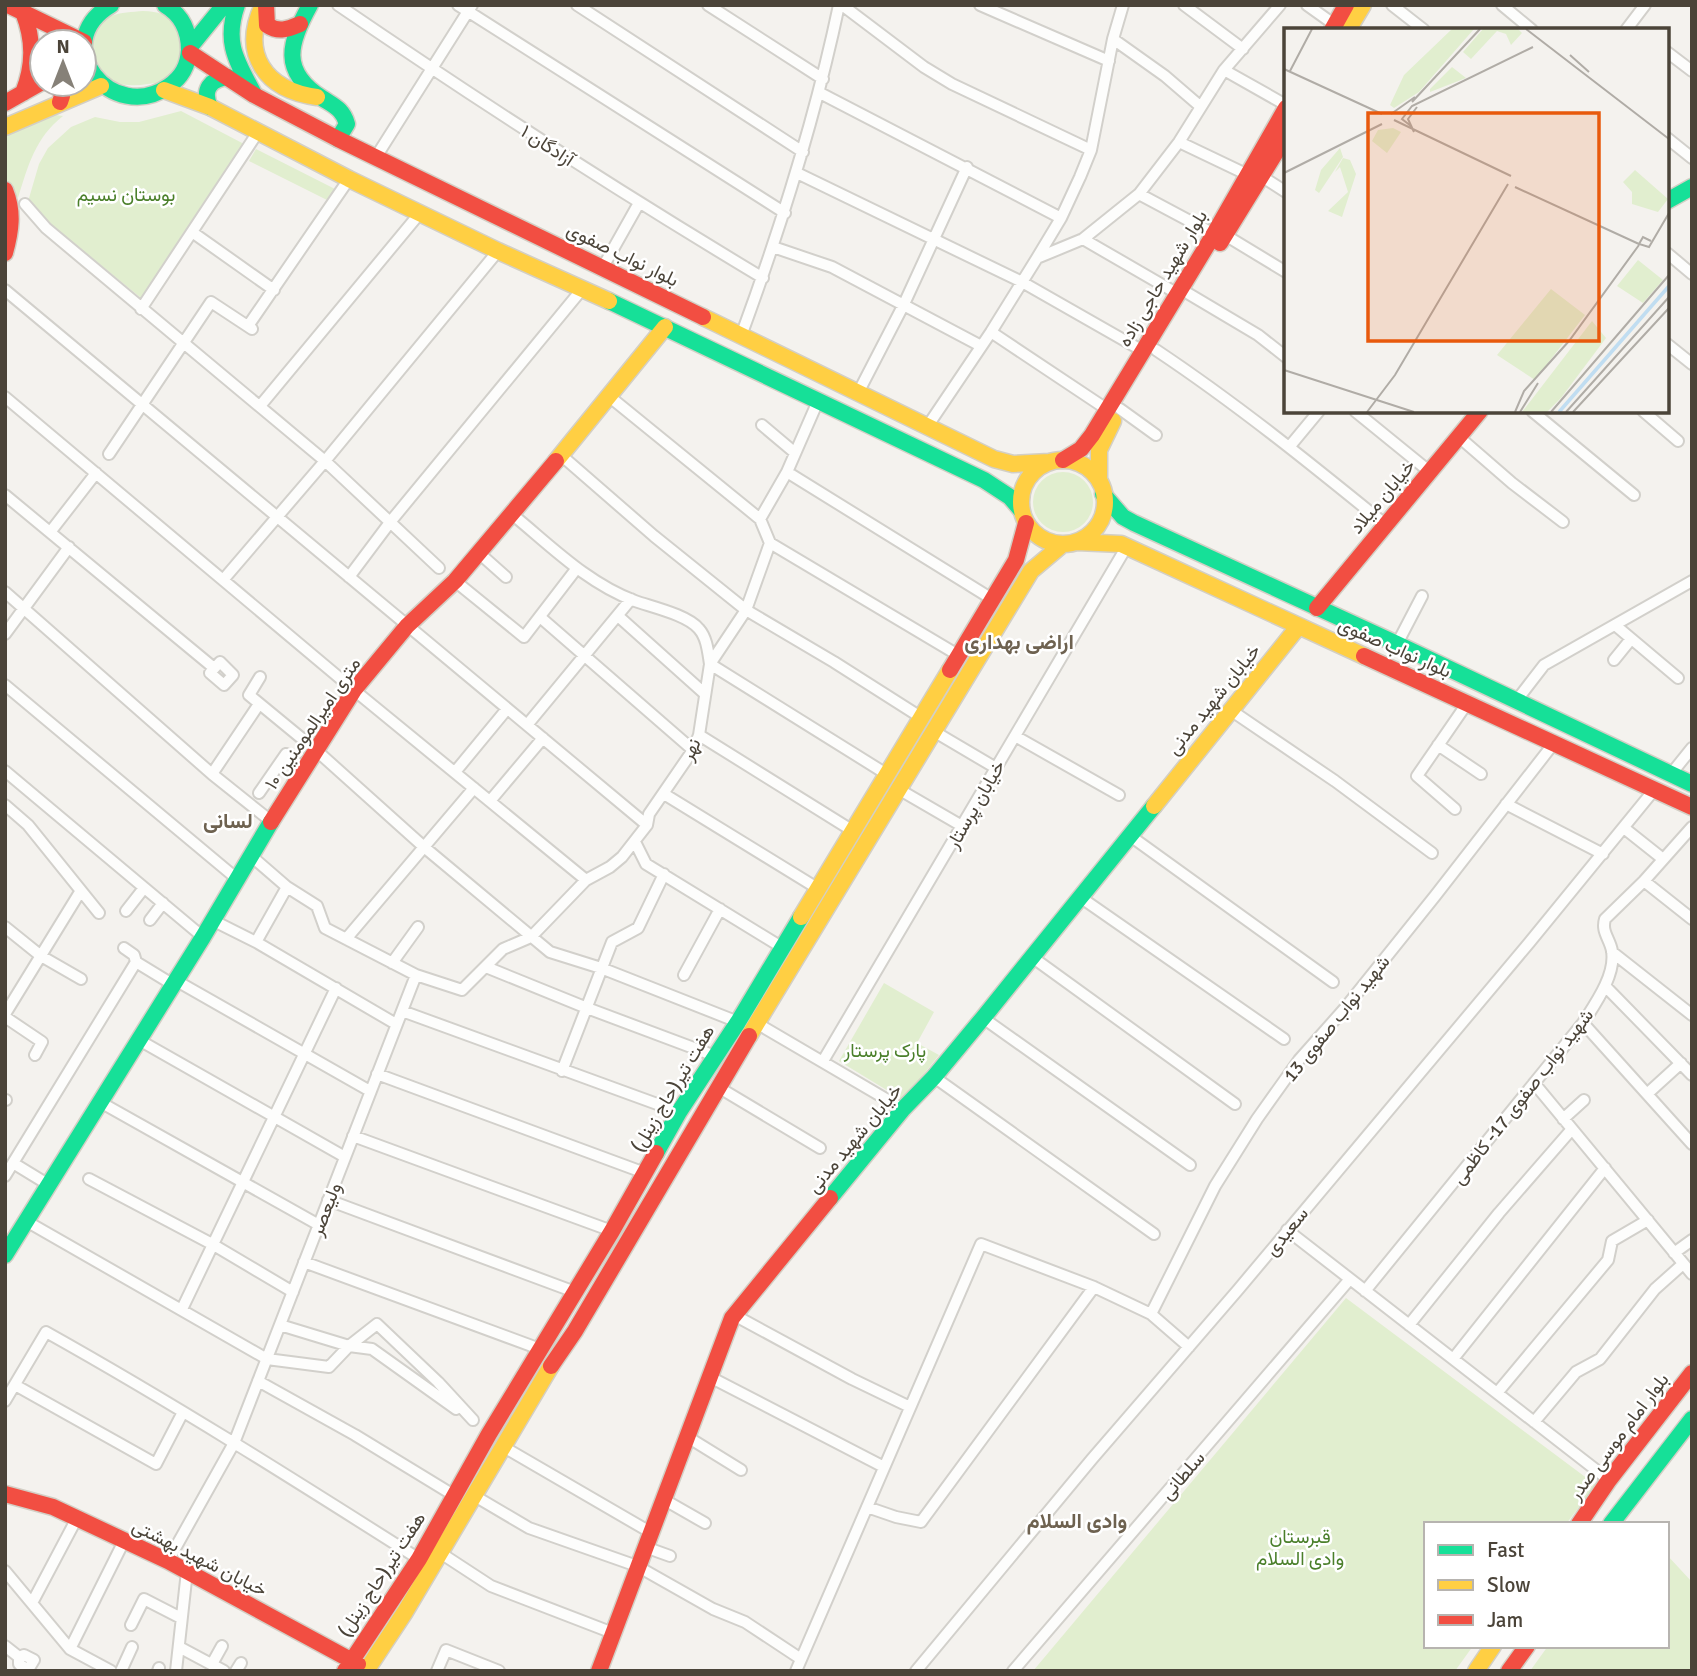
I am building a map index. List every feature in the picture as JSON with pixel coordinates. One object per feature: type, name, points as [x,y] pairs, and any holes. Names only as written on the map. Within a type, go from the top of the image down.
[{"type":"main road","points":[[166,5],[186,27],[190,50]]},
{"type":"main road","points":[[98,82],[113,93],[129,97],[164,90],[180,79],[190,50],[224,5]]},
{"type":"main road","points":[[237,5],[232,18],[230,43],[254,95]]},
{"type":"main road","points":[[265,5],[268,25],[273,30],[286,30],[300,24]]},
{"type":"main road","points":[[265,5],[254,25],[251,43],[257,61],[265,74],[279,86],[299,94],[319,96]]},
{"type":"main road","points":[[310,5],[300,24],[293,48],[292,66],[298,79],[340,108],[347,117],[347,124],[338,139]]},
{"type":"main road","points":[[1338,28],[1346,5]]},
{"type":"main road","points":[[1338,28],[1363,5]]},
{"type":"main road","points":[[88,28],[99,7]]},
{"type":"main road","points":[[16,9],[55,28]]},
{"type":"main road","points":[[16,9],[31,32],[33,53],[30,74],[23,93]]},
{"type":"main road","name":"بلوار نواب صفوی","points":[[190,50],[254,95],[338,139],[993,459],[1013,464],[1056,461]]},
{"type":"main road","points":[[210,107],[205,93],[208,86],[220,77],[228,77]]},
{"type":"main road","points":[[5,127],[101,86]]},
{"type":"main road","points":[[5,103],[28,90]]},
{"type":"main road","points":[[164,90],[210,107],[348,179],[498,251],[583,288],[984,481],[1010,497],[1035,534],[1048,542],[1070,543],[1090,535],[1100,523],[1105,509],[1101,486],[1089,468],[1077,462],[1056,461],[1036,469],[1026,481],[1021,495],[1023,516]]},
{"type":"main road","points":[[60,98],[60,102]]},
{"type":"main road","name":"بلوار شهید حاجی زاده","points":[[1056,461],[1082,449],[1114,410],[1220,234],[1253,175],[1284,110]]},
{"type":"main road","name":"بلوار شهید حاجی زاده","points":[[1253,175],[1284,138]]},
{"type":"main road","points":[[1669,200],[1692,187]]},
{"type":"main road","points":[[5,190],[12,209],[5,253]]},
{"type":"main road","name":"۱۰ متری امیرالمومنین","points":[[5,1255],[354,690],[407,626],[455,581],[513,514],[665,327]]},
{"type":"main road","name":"بلوار شهید حاجی زاده","points":[[1101,486],[1098,450],[1114,410]]},
{"type":"main road","name":"خیابان میلاد","points":[[1317,608],[1459,437],[1472,414]]},
{"type":"main road","points":[[984,481],[995,479],[999,475],[999,468],[993,459]]},
{"type":"main road","name":"بلوار نواب صفوی","points":[[1101,486],[1123,517],[1134,523],[1692,784]]},
{"type":"main road","name":"هفت تیر(حاج زینل)","points":[[348,1665],[419,1559],[489,1434],[612,1231],[679,1112],[738,1022],[1016,560],[1023,516]]},
{"type":"main road","points":[[1124,545],[1118,536],[1119,528],[1123,524],[1134,523]]},
{"type":"main road","name":"بلوار نواب صفوی","points":[[1070,543],[1124,545],[1692,807]]},
{"type":"main road","name":"هفت تیر(حاج زینل)","points":[[368,1670],[540,1382],[575,1331],[1031,571],[1070,543]]},
{"type":"main road","points":[[1016,560],[1024,557],[1028,559],[1031,562],[1031,571]]},
{"type":"main road","name":"خیابان شهید مدنی","points":[[599,1671],[708,1376],[734,1315],[902,1110],[983,1018],[1298,627]]},
{"type":"main road","name":"بلوار امام موسی صدر","points":[[1580,1522],[1609,1480],[1692,1373]]},
{"type":"main road","points":[[1613,1522],[1692,1419]]},
{"type":"main road","name":"خیابان شهید بهشتی","points":[[5,1494],[53,1507],[168,1561],[348,1665],[368,1670]]},
{"type":"main road","points":[[1476,1671],[1492,1648]]},
{"type":"main road","points":[[1508,1671],[1525,1648]]},
{"type":"street","name":"آزادگان ۱","points":[[338,5],[639,203],[762,278]]},
{"type":"street","points":[[577,5],[803,152]]},
{"type":"street","points":[[708,5],[823,79]]},
{"type":"street","points":[[741,336],[797,173],[820,93],[840,5],[952,85],[1091,150]]},
{"type":"street","points":[[980,5],[1109,61]]},
{"type":"street","points":[[927,427],[991,332],[1060,218],[1091,150],[1113,39],[1123,5]]},
{"type":"street","points":[[1184,5],[1243,49]]},
{"type":"street","points":[[1037,258],[1083,239],[1139,194],[1180,142],[1224,70],[1280,5]]},
{"type":"street","points":[[1307,5],[1338,28]]},
{"type":"street","points":[[1392,5],[1421,28]]},
{"type":"street","points":[[1502,5],[1530,28]]},
{"type":"street","points":[[1632,28],[1645,5]]},
{"type":"street","points":[[376,158],[466,8],[785,213]]},
{"type":"street","points":[[1113,39],[1165,76],[1201,107]]},
{"type":"street","points":[[1669,54],[1692,71]]},
{"type":"street","points":[[1224,70],[1284,105]]},
{"type":"street","points":[[820,93],[967,167],[1060,218]]},
{"type":"street","points":[[141,309],[258,132]]},
{"type":"street","points":[[1669,140],[1692,158]]},
{"type":"street","points":[[1180,142],[1284,191]]},
{"type":"street","points":[[858,393],[904,304],[967,167]]},
{"type":"street","points":[[797,173],[1022,282],[1210,386],[1290,446],[1386,524]]},
{"type":"street","points":[[109,454],[211,302],[250,328],[348,179]]},
{"type":"street","points":[[1139,194],[1220,234],[1284,271]]},
{"type":"street","points":[[603,267],[639,203]]},
{"type":"street","points":[[25,204],[46,228],[325,461],[439,568]]},
{"type":"street","points":[[260,406],[419,213]]},
{"type":"street","points":[[191,232],[274,290]]},
{"type":"street","points":[[1083,239],[1258,335],[1284,355]]},
{"type":"street","points":[[773,247],[832,267],[981,346]]},
{"type":"street","points":[[222,580],[325,461],[498,251]]},
{"type":"street","points":[[1669,255],[1692,274]]},
{"type":"street","points":[[349,577],[391,521],[583,288]]},
{"type":"street","points":[[5,290],[647,825]]},
{"type":"street","points":[[991,332],[1156,435]]},
{"type":"street","points":[[1669,346],[1692,364]]},
{"type":"street","points":[[5,397],[354,690],[586,880]]},
{"type":"street","points":[[610,397],[760,519],[770,543],[957,655]]},
{"type":"street","points":[[760,519],[787,472],[817,401]]},
{"type":"street","points":[[1290,446],[1317,413]]},
{"type":"street","points":[[1357,413],[1430,472]]},
{"type":"street","points":[[1534,413],[1634,495]]},
{"type":"street","points":[[1645,413],[1678,441]]},
{"type":"street","points":[[762,425],[794,452]]},
{"type":"street","points":[[1459,437],[1512,484],[1563,522]]},
{"type":"street","points":[[562,456],[654,536],[746,610],[922,718]]},
{"type":"street","points":[[787,472],[992,599]]},
{"type":"street","points":[[51,531],[96,473]]},
{"type":"street","points":[[5,495],[214,668]]},
{"type":"street","points":[[513,514],[600,585],[683,618],[698,628],[708,648],[710,664],[888,775]]},
{"type":"street","name":"نهر","points":[[415,975],[462,990],[503,949],[531,937],[586,880],[610,867],[635,842],[647,825],[649,814],[693,750],[699,735],[710,664],[746,610],[770,543]]},
{"type":"street","name":"خیابان پرستار","points":[[823,1061],[1124,545]]},
{"type":"street","points":[[5,634],[69,547]]},
{"type":"street","points":[[479,553],[506,577]]},
{"type":"street","points":[[455,581],[524,637],[576,568]]},
{"type":"street","points":[[1517,700],[1544,665],[1691,582]]},
{"type":"street","points":[[5,592],[212,774],[272,822]]},
{"type":"street","points":[[1397,644],[1423,596]]},
{"type":"street","points":[[527,725],[631,599]]},
{"type":"street","points":[[618,616],[704,693]]},
{"type":"street","points":[[540,617],[693,750]]},
{"type":"street","points":[[1615,625],[1678,678]]},
{"type":"street","points":[[1614,660],[1631,639]]},
{"type":"street","points":[[260,677],[248,695],[317,751],[424,848],[550,952],[601,968],[738,1022]]},
{"type":"street","points":[[5,685],[236,878]]},
{"type":"street","points":[[1455,809],[1416,776],[1468,702]]},
{"type":"street","points":[[212,774],[259,704]]},
{"type":"street","points":[[455,772],[507,709]]},
{"type":"street","points":[[1232,711],[1335,781],[1433,853]]},
{"type":"street","points":[[935,732],[996,768]]},
{"type":"street","points":[[699,735],[853,831]]},
{"type":"street","points":[[1015,736],[1119,795]]},
{"type":"street","points":[[490,801],[543,738]]},
{"type":"street","name":"شهید نواب صفوی 13","points":[[1151,1314],[1216,1186],[1257,1119],[1299,1060],[1346,1007],[1554,743]]},
{"type":"street","points":[[1438,745],[1481,774]]},
{"type":"street","points":[[1671,774],[1692,748]]},
{"type":"street","points":[[259,793],[286,754],[304,770]]},
{"type":"street","points":[[5,771],[202,937]]},
{"type":"street","points":[[345,939],[474,788]]},
{"type":"street","points":[[900,790],[962,826]]},
{"type":"street","name":"سعیدی","points":[[916,1671],[1604,853],[1654,790]]},
{"type":"street","points":[[664,794],[817,888]]},
{"type":"street","points":[[1506,804],[1604,853]]},
{"type":"street","points":[[7,811],[28,825],[99,913]]},
{"type":"street","name":"شهید نواب صفوی 17- کاظمی","points":[[1365,1291],[1583,1023],[1606,987],[1612,952],[1602,927],[1605,919],[1644,881],[1692,827]]},
{"type":"street","points":[[1624,828],[1663,859]]},
{"type":"street","points":[[1129,835],[1333,982]]},
{"type":"street","points":[[635,842],[646,864],[783,948]]},
{"type":"street","points":[[250,855],[287,887],[317,906],[325,928],[415,975]]},
{"type":"street","points":[[562,1071],[612,942],[638,928],[664,874]]},
{"type":"street","points":[[1644,881],[1692,919]]},
{"type":"street","points":[[256,942],[287,887]]},
{"type":"street","points":[[125,911],[144,888]]},
{"type":"street","points":[[34,1055],[42,1042],[5,1016],[80,892]]},
{"type":"street","points":[[1080,897],[1284,1039]]},
{"type":"street","points":[[150,920],[163,903]]},
{"type":"street","points":[[684,975],[720,909]]},
{"type":"street","points":[[212,920],[256,942],[397,1024]]},
{"type":"street","points":[[5,927],[41,956],[81,979]]},
{"type":"street","points":[[392,963],[418,927]]},
{"type":"street","points":[[124,948],[134,955],[136,962],[306,1053],[370,1091]]},
{"type":"street","points":[[1612,952],[1692,1015]]},
{"type":"street","points":[[1032,957],[1235,1104]]},
{"type":"street","points":[[5,1175],[136,962]]},
{"type":"street","points":[[486,967],[715,1056]]},
{"type":"street","name":"ولیعصر","points":[[168,1561],[234,1443],[415,975]]},
{"type":"street","points":[[1606,987],[1692,1076]]},
{"type":"street","points":[[182,1309],[336,988]]},
{"type":"street","points":[[401,1011],[679,1112]]},
{"type":"street","points":[[983,1018],[1190,1165]]},
{"type":"street","points":[[1583,1023],[1692,1144]]},
{"type":"street","points":[[758,1024],[902,1110]]},
{"type":"street","points":[[138,1040],[345,1157]]},
{"type":"street","points":[[1647,1094],[1681,1063]]},
{"type":"street","points":[[377,1074],[645,1173]]},
{"type":"street","points":[[934,1076],[1154,1234]]},
{"type":"street","points":[[1534,1083],[1692,1274]]},
{"type":"street","points":[[719,1087],[820,1148]]},
{"type":"street","points":[[1563,1119],[1584,1100]]},
{"type":"street","points":[[100,1102],[319,1225]]},
{"type":"street","points":[[1409,1325],[1499,1213],[1572,1129]]},
{"type":"street","points":[[353,1136],[612,1231]]},
{"type":"street","points":[[13,1163],[49,1185]]},
{"type":"street","points":[[1453,1359],[1605,1168]]},
{"type":"street","points":[[89,1180],[212,1244],[293,1292]]},
{"type":"street","points":[[328,1200],[576,1292]]},
{"type":"street","points":[[1497,1393],[1608,1260],[1612,1241],[1648,1220]]},
{"type":"street","points":[[26,1221],[267,1359],[329,1367],[349,1346],[377,1324],[438,1382],[473,1420]]},
{"type":"street","points":[[1287,1230],[1609,1480]]},
{"type":"street","points":[[1674,1253],[1692,1240]]},
{"type":"street","points":[[796,1671],[981,1244],[1094,1287],[1151,1314],[1189,1347]]},
{"type":"street","points":[[304,1262],[540,1349]]},
{"type":"street","points":[[1534,1422],[1576,1372],[1600,1359],[1655,1289],[1683,1264]]},
{"type":"street","name":"سلطانی","points":[[1013,1671],[1350,1279]]},
{"type":"street","points":[[867,1507],[921,1522],[1094,1287]]},
{"type":"street","points":[[734,1315],[852,1380],[910,1407]]},
{"type":"street","points":[[280,1325],[349,1346],[372,1349],[489,1434]]},
{"type":"street","points":[[5,1401],[46,1332],[234,1443],[419,1559]]},
{"type":"street","points":[[708,1376],[884,1468]]},
{"type":"street","points":[[258,1381],[355,1435],[455,1496]]},
{"type":"street","points":[[15,1385],[156,1465],[183,1412]]},
{"type":"street","points":[[686,1436],[741,1470]]},
{"type":"street","points":[[502,1446],[670,1556]]},
{"type":"street","points":[[473,1495],[529,1528],[637,1566],[713,1609],[745,1622],[801,1659]]},
{"type":"street","points":[[663,1499],[705,1524]]},
{"type":"street","points":[[32,1603],[76,1518]]},
{"type":"street","points":[[70,1649],[124,1541]]},
{"type":"street","points":[[439,1552],[491,1586],[612,1633]]},
{"type":"street","points":[[5,1571],[70,1649],[111,1671]]},
{"type":"street","points":[[176,1671],[187,1571]]},
{"type":"street","points":[[131,1625],[144,1599],[181,1618]]},
{"type":"street","points":[[5,1646],[19,1657]]},
{"type":"street","points":[[212,1664],[222,1646]]},
{"type":"street","points":[[121,1671],[132,1647]]},
{"type":"street","points":[[178,1647],[224,1671]]},
{"type":"street","points":[[437,1671],[446,1650],[499,1671]]},
{"type":"green space","points":[[154,12],[174,21],[186,51],[169,79],[158,83],[125,85],[106,79],[99,73],[97,28],[111,16]]},
{"type":"green space","name":"بوستان نسیم","points":[[181,111],[244,144],[141,298],[27,205],[39,164],[48,148],[71,127],[95,117],[120,122],[139,122]]},
{"type":"green space","points":[[56,115],[63,116],[39,143],[18,198],[5,180],[5,134]]},
{"type":"green space","points":[[256,149],[335,189],[327,200],[249,161]]},
{"type":"green space","points":[[1063,472],[1080,477],[1088,485],[1093,502],[1088,519],[1080,527],[1063,532],[1046,527],[1038,519],[1033,502],[1038,485],[1046,477]]},
{"type":"green space","name":"پارک پرستار","points":[[884,983],[934,1012],[917,1043],[939,1055],[903,1100],[839,1061]]},
{"type":"green space","name":"قبرستان وادی السلام","points":[[1346,1298],[1596,1485],[1568,1522],[1424,1522],[1424,1648],[1472,1648],[1455,1671],[1033,1671]]},
{"type":"green space","points":[[1669,1557],[1692,1582],[1692,1671],[1530,1671],[1547,1648],[1669,1648]]},
{"type":"traffic: fast","points":[[111,5],[92,21],[85,40],[86,58],[94,75],[108,88],[127,96],[147,96],[169,86],[186,66],[189,50],[186,30],[176,13],[165,5]]},
{"type":"traffic: fast","points":[[190,47],[224,5]]},
{"type":"traffic: fast","points":[[237,5],[233,18],[232,40],[237,60],[253,92]]},
{"type":"traffic: fast","points":[[310,5],[293,44],[294,67],[309,88],[343,115],[347,124],[338,139]]},
{"type":"traffic: fast","points":[[210,107],[207,95],[209,86],[216,80],[228,77]]},
{"type":"traffic: fast","points":[[1669,200],[1692,187]]},
{"type":"traffic: fast","points":[[609,301],[984,480],[1010,497],[1021,510]]},
{"type":"traffic: fast","points":[[1103,494],[1123,517],[1134,523],[1692,784]]},
{"type":"traffic: fast","points":[[830,1198],[983,1018],[1154,806]]},
{"type":"traffic: fast","points":[[5,1255],[203,937],[271,822]]},
{"type":"traffic: fast","points":[[656,1153],[801,917]]},
{"type":"traffic: fast","points":[[1613,1522],[1692,1419]]},
{"type":"traffic: slow","points":[[263,5],[254,39],[256,54],[262,67],[283,87],[317,97]]},
{"type":"traffic: slow","points":[[1349,28],[1363,5]]},
{"type":"traffic: slow","points":[[5,127],[101,86]]},
{"type":"traffic: slow","points":[[164,90],[210,107],[349,179],[609,301]]},
{"type":"traffic: slow","points":[[703,317],[994,459],[1013,464],[1049,462]]},
{"type":"traffic: slow","points":[[556,461],[665,327]]},
{"type":"traffic: slow","points":[[1099,478],[1099,450],[1113,421]]},
{"type":"traffic: slow","points":[[1063,460],[1079,463],[1093,472],[1102,486],[1105,502],[1102,518],[1093,532],[1079,541],[1063,544],[1047,541],[1033,532],[1024,518],[1021,502],[1024,486],[1033,472],[1047,463],[1063,460]]},
{"type":"traffic: slow","points":[[1077,542],[1121,544],[1364,656]]},
{"type":"traffic: slow","points":[[749,1036],[1031,571],[1063,544]]},
{"type":"traffic: slow","points":[[1154,806],[1298,627]]},
{"type":"traffic: slow","points":[[801,917],[950,670]]},
{"type":"traffic: slow","points":[[366,1671],[405,1612],[551,1366]]},
{"type":"traffic: slow","points":[[1476,1671],[1492,1648]]},
{"type":"traffic: jam","points":[[8,5],[55,28]]},
{"type":"traffic: jam","points":[[266,5],[267,25],[283,29],[300,24]]},
{"type":"traffic: jam","points":[[1333,28],[1346,5]]},
{"type":"traffic: jam","points":[[23,12],[31,53],[23,93]]},
{"type":"traffic: jam","points":[[190,53],[254,95],[338,139],[703,317]]},
{"type":"traffic: jam","points":[[5,103],[28,90]]},
{"type":"traffic: jam","points":[[60,102],[61,98]]},
{"type":"traffic: jam","points":[[1063,460],[1081,449],[1092,435],[1214,234],[1284,112]]},
{"type":"traffic: jam","points":[[1220,243],[1284,139]]},
{"type":"traffic: jam","points":[[5,190],[11,222],[5,253]]},
{"type":"traffic: jam","points":[[1317,608],[1478,413]]},
{"type":"traffic: jam","points":[[271,822],[354,690],[407,626],[455,581],[556,461]]},
{"type":"traffic: jam","points":[[950,670],[1016,560],[1026,523]]},
{"type":"traffic: jam","points":[[1364,656],[1692,807]]},
{"type":"traffic: jam","points":[[551,1366],[575,1331],[749,1036]]},
{"type":"traffic: jam","points":[[345,1671],[419,1559],[489,1434],[656,1153]]},
{"type":"traffic: jam","points":[[599,1671],[732,1318],[830,1198]]},
{"type":"traffic: jam","points":[[1580,1522],[1609,1480],[1692,1373]]},
{"type":"traffic: jam","points":[[5,1494],[53,1507],[168,1561],[358,1664]]},
{"type":"traffic: jam","points":[[1509,1671],[1526,1648]]},
{"type":"district","name":"اراضی بهداری","points":[[1019,642]]},
{"type":"district","name":"لسانی","points":[[228,821]]},
{"type":"district","name":"وادی السلام","points":[[1077,1521]]}]
